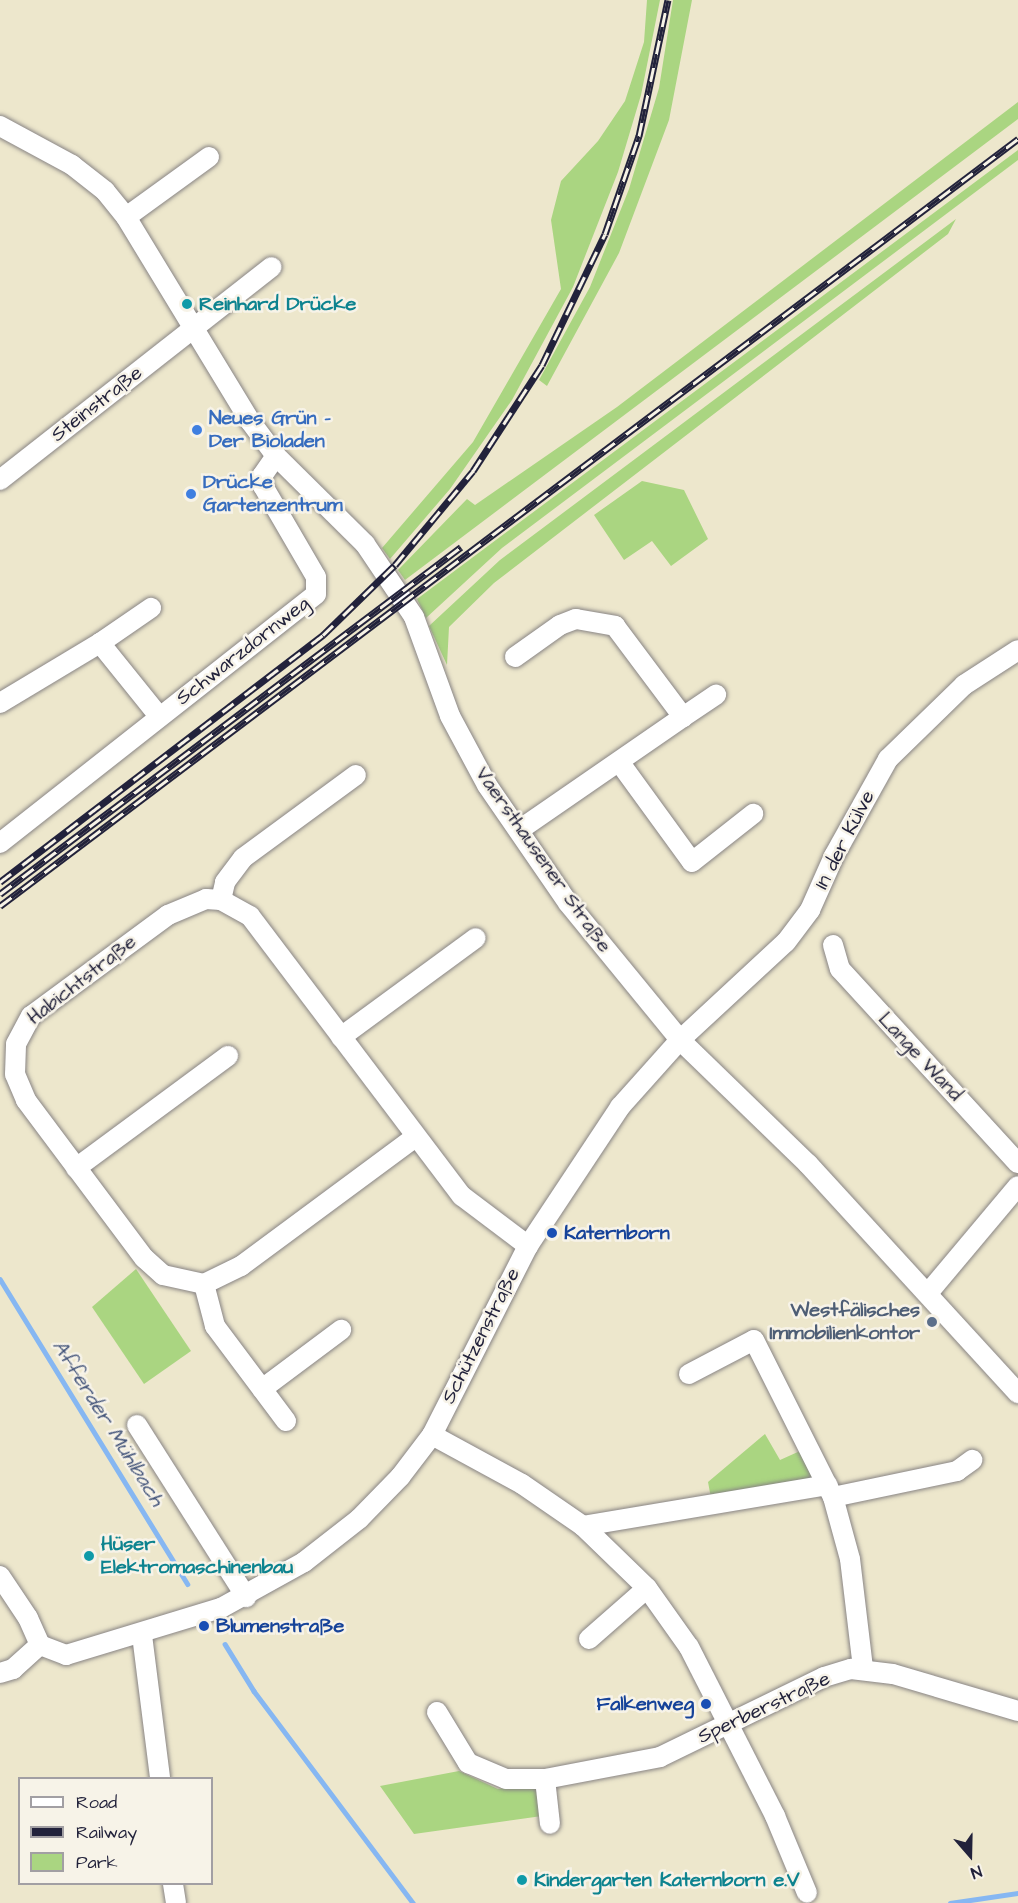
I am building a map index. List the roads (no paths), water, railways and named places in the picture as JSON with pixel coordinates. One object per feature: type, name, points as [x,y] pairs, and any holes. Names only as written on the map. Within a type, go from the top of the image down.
[{"type":"street","name":"Vaersthausener Straße","points":[[0,126],[72,165],[105,191],[126,217],[193,328],[276,456],[351,528],[384,570],[423,636],[450,716],[470,757],[568,903],[680,1040],[808,1164],[929,1292],[1018,1393]]},
{"type":"street","points":[[126,217],[209,157]]},
{"type":"street","points":[[193,328],[272,267]]},
{"type":"street","name":"Steinstraße","points":[[0,480],[193,328]]},
{"type":"street","name":"Schwarzdornweg","points":[[0,843],[144,732],[159,716],[316,594],[316,577],[263,486],[262,476],[276,456]]},
{"type":"street","points":[[0,703],[100,643],[151,608]]},
{"type":"street","points":[[515,657],[560,625],[576,619],[615,626],[683,717]]},
{"type":"street","name":"Schwarzdornweg","points":[[100,643],[159,716]]},
{"type":"street","name":"In der Külve","points":[[680,1040],[760,969],[804,918],[888,759],[964,685],[1018,650]]},
{"type":"street","points":[[519,830],[620,763],[716,695]]},
{"type":"street","points":[[620,763],[692,862],[753,814]]},
{"type":"street","points":[[356,775],[243,858],[225,882],[221,900],[240,908],[259,925],[414,1138],[462,1196],[528,1246]]},
{"type":"street","name":"Habichtstraße","points":[[204,1284],[176,1281],[153,1268],[76,1168],[19,1086],[13,1059],[21,1028],[31,1016],[180,907],[193,901],[221,900]]},
{"type":"street","points":[[341,1037],[476,938]]},
{"type":"street","name":"Lange Wand","points":[[833,945],[840,969],[1018,1163]]},
{"type":"street","name":"Schützenstraße","points":[[39,1646],[66,1655],[142,1635],[221,1608],[246,1597],[303,1562],[358,1519],[400,1477],[432,1435],[528,1246],[620,1107],[680,1040]]},
{"type":"street","points":[[76,1168],[228,1056]]},
{"type":"street","points":[[286,1421],[215,1326],[204,1284],[241,1266],[414,1138]]},
{"type":"street","points":[[929,1292],[1018,1186]]},
{"type":"street","points":[[262,1389],[341,1330]]},
{"type":"street","points":[[689,1374],[754,1340],[831,1491],[850,1559],[863,1668]]},
{"type":"street","points":[[137,1425],[246,1597]]},
{"type":"street","points":[[432,1435],[522,1484],[583,1526],[647,1588],[689,1647],[775,1816],[807,1893]]},
{"type":"street","points":[[583,1526],[705,1506],[831,1491],[957,1471],[972,1460]]},
{"type":"street","points":[[0,1576],[28,1618],[39,1646],[14,1669],[0,1673]]},
{"type":"street","points":[[589,1639],[647,1588]]},
{"type":"street","points":[[142,1635],[160,1777]]},
{"type":"street","name":"Sperberstraße","points":[[437,1712],[468,1762],[506,1779],[545,1779],[660,1757],[824,1677],[863,1668],[926,1682],[1018,1711]]},
{"type":"street","points":[[545,1779],[550,1824]]},
{"type":"street","points":[[173,1885],[175,1903]]},
{"type":"waterway","name":"Afferder Mühlbach","points":[[0,1279],[188,1584]]},
{"type":"waterway","name":"Afferder Mühlbach","points":[[225,1644],[254,1691],[413,1903]]},
{"type":"waterway","name":"Afferder Mühlbach","points":[[950,1903],[1018,1893]]},
{"type":"railway","points":[[0,882],[323,635],[395,565],[473,471],[542,365],[605,234],[639,136],[668,0]]},
{"type":"railway","points":[[0,906],[1018,139]]},
{"type":"railway","points":[[0,894],[461,547]]},
{"type":"place","name":"Reinhard Drücke","points":[[187,304]]},
{"type":"place","name":"Neues Grün - Der Bioladen","points":[[197,430]]},
{"type":"place","name":"Drücke Gartenzentrum","points":[[191,494]]},
{"type":"place","name":"Katernborn","points":[[552,1233]]},
{"type":"place","name":"Westfälisches Immobilienkontor","points":[[932,1322]]},
{"type":"place","name":"Hüser Elektromaschinenbau","points":[[89,1556]]},
{"type":"place","name":"Blumenstraße","points":[[204,1626]]},
{"type":"place","name":"Falkenweg","points":[[706,1704]]},
{"type":"place","name":"Kindergarten Katernborn e.V","points":[[522,1880]]}]
